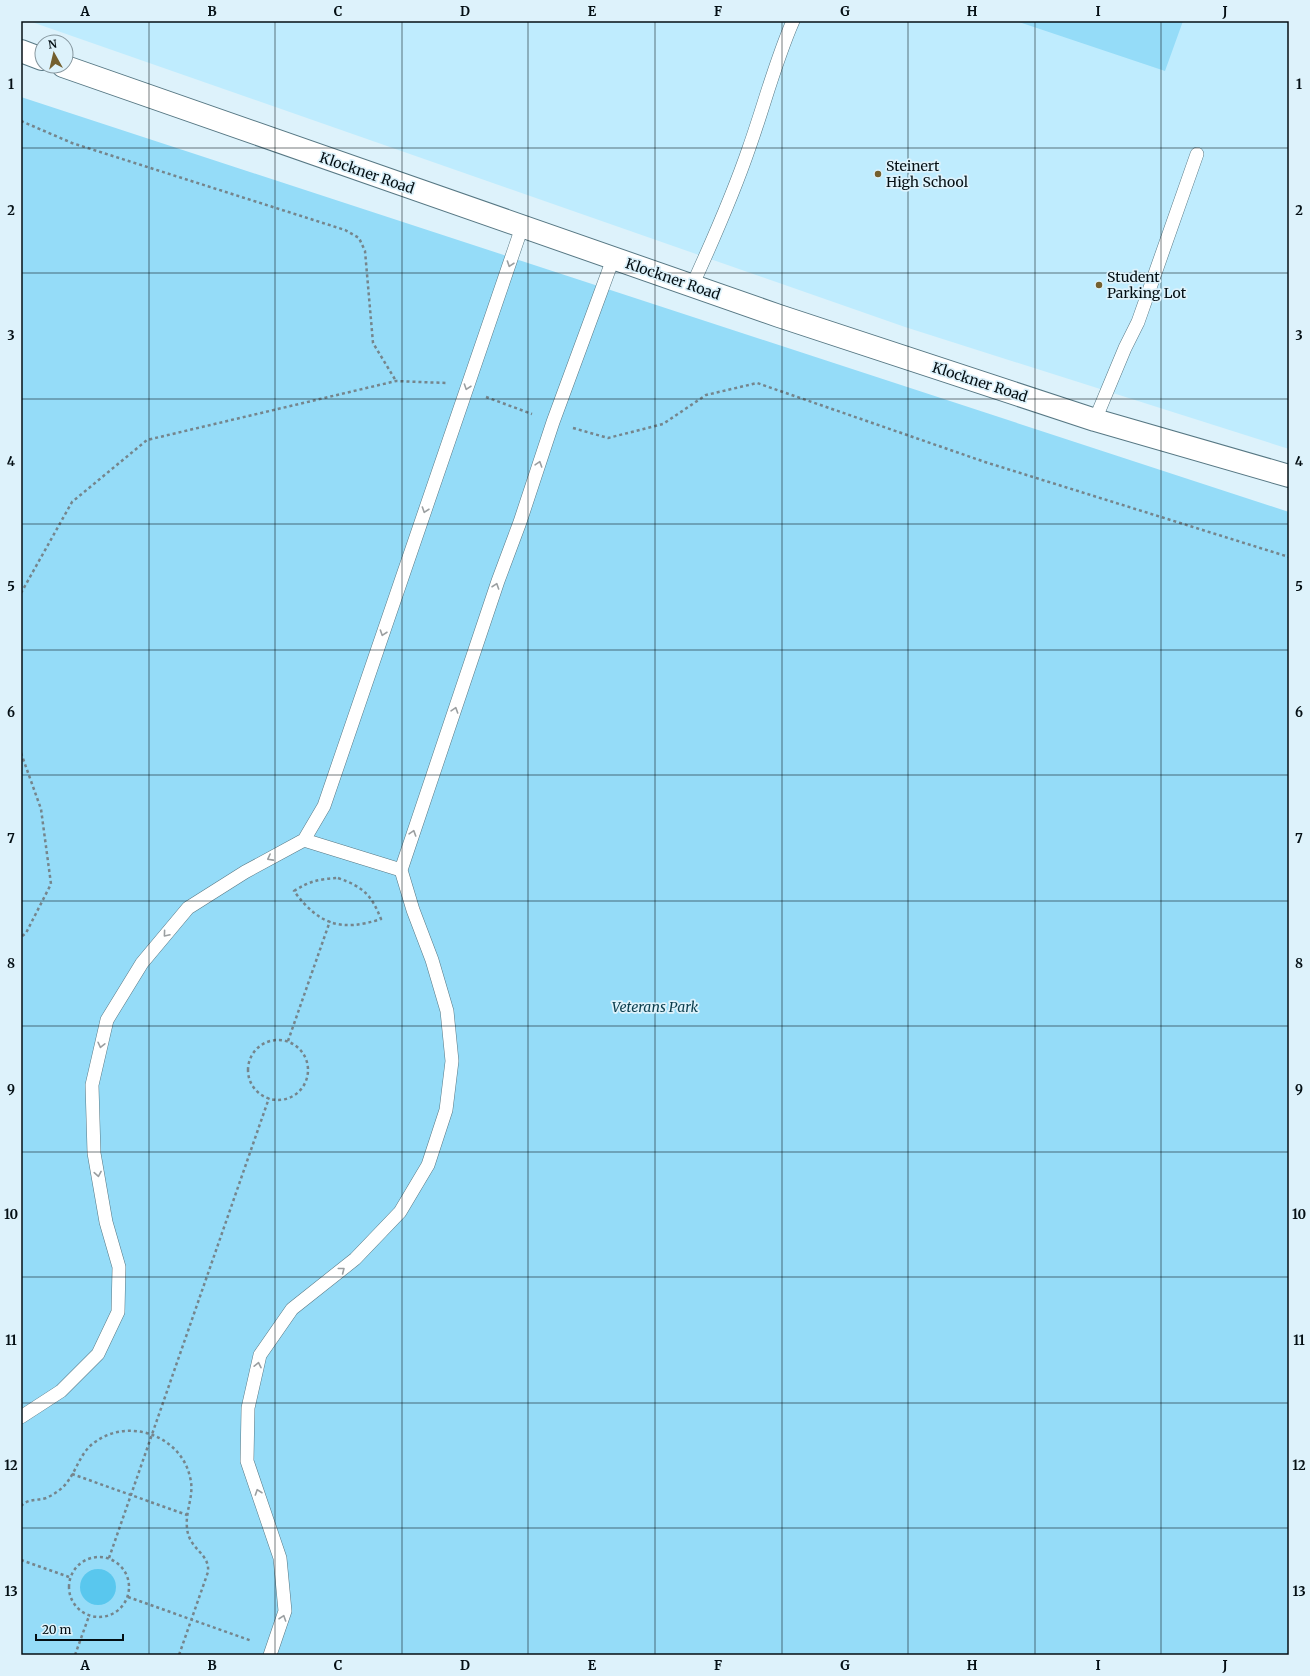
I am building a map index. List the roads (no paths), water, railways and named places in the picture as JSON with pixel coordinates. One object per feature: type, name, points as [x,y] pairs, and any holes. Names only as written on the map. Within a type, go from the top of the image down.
[{"type":"main road","points":[[21,51],[34,56]]},
{"type":"main road","name":"Klockner Road","points":[[74,70],[779,316],[1095,420],[1289,476]]},
{"type":"lane","points":[[692,286],[721,222],[744,162],[785,40],[793,21]]},
{"type":"lane","points":[[1095,420],[1125,348],[1138,322],[1196,154]]},
{"type":"lane","points":[[21,1417],[61,1391],[98,1354],[118,1312],[119,1266],[106,1222],[94,1153],[92,1085],[107,1020],[142,963],[188,908],[245,872],[304,840],[324,806],[522,227]]},
{"type":"lane","points":[[271,1652],[285,1611],[280,1558],[247,1461],[248,1408],[260,1355],[292,1309],[355,1259],[400,1212],[428,1165],[446,1110],[452,1061],[447,1011],[432,960],[413,910],[401,870],[553,422],[613,258]]},
{"type":"lane","points":[[304,840],[401,870]]},
{"type":"place","name":"Steinert High School","points":[[878,174]]},
{"type":"place","name":"Student Parking Lot","points":[[1099,285]]},
{"type":"park label","name":"Veterans Park","points":[[655,1007]]}]
